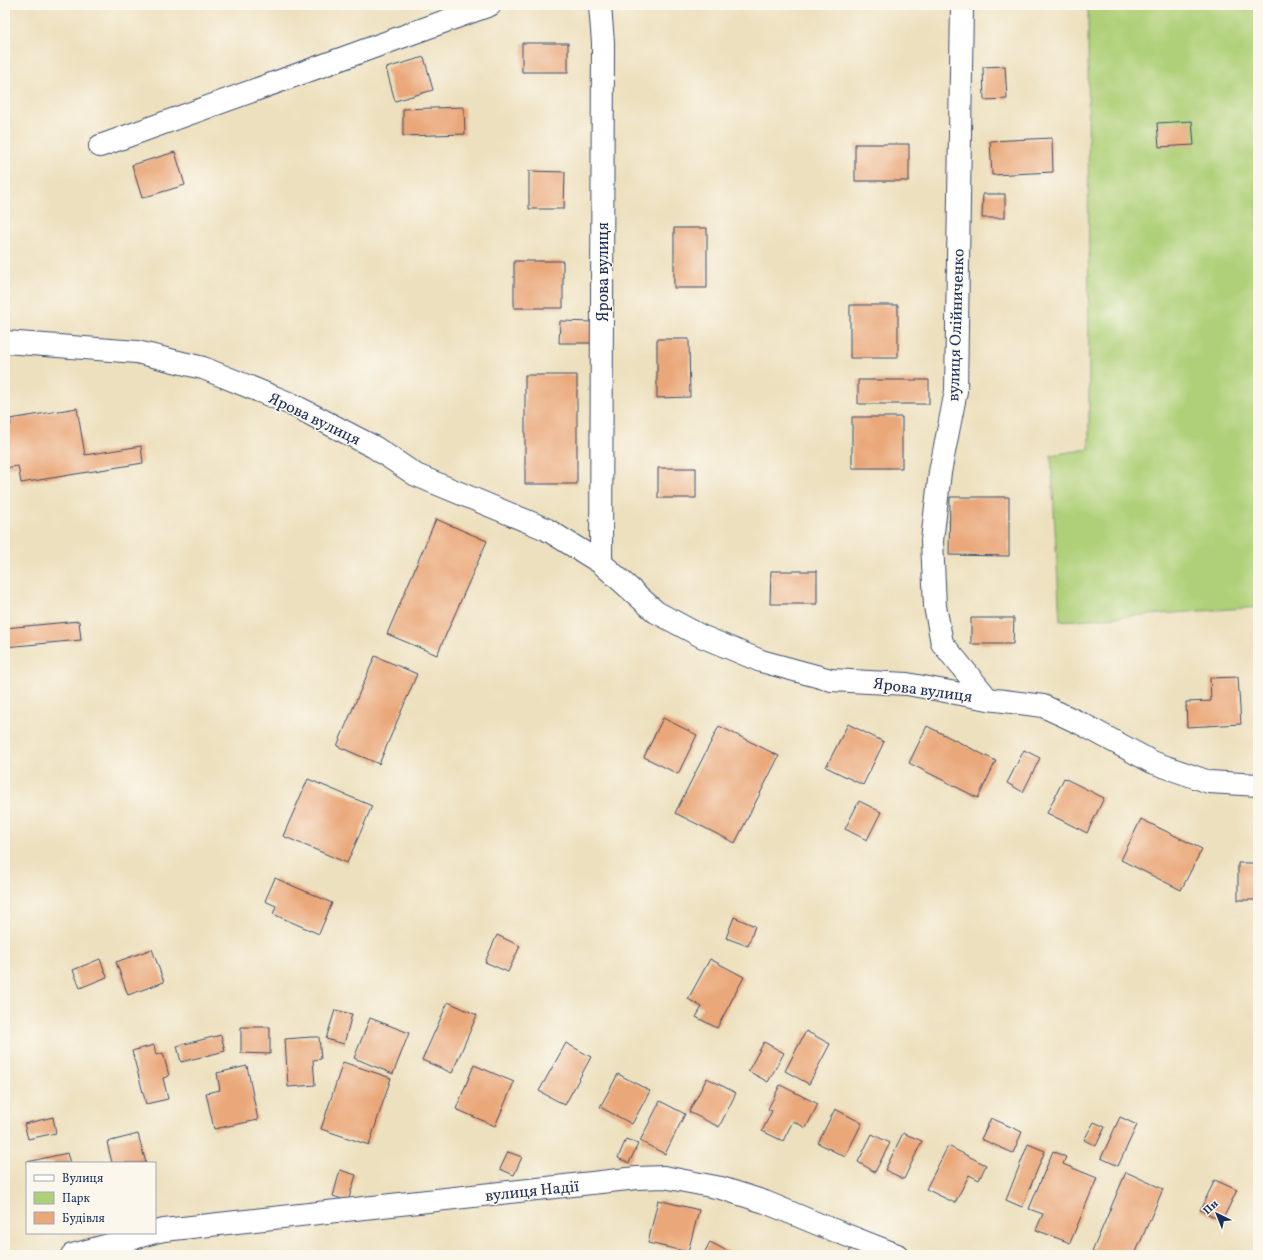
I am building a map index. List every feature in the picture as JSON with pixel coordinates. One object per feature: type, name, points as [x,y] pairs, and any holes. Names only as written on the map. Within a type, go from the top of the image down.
[{"type":"street","points":[[100,146],[490,5]]},
{"type":"street","name":"Ярова вулиця","points":[[600,5],[603,43],[601,563]]},
{"type":"street","name":"вулиця Олійниченко","points":[[962,5],[956,391],[940,472],[932,541],[936,606],[942,643],[988,699]]},
{"type":"street","name":"Ярова вулиця","points":[[5,342],[137,352],[204,368],[291,404],[374,446],[416,475],[546,529],[601,563],[656,612],[702,636],[761,661],[831,680],[907,684],[988,699],[1043,706],[1082,724],[1152,762],[1208,782],[1258,785]]},
{"type":"street","name":"вулиця Надії","points":[[156,1232],[164,1230],[622,1180],[664,1177],[722,1188],[765,1202],[897,1255]]},
{"type":"street","name":"вулиця Надії","points":[[72,1255],[150,1234]]},
{"type":"green space","points":[[1088,5],[1258,5],[1258,607],[1060,621],[1051,455],[1089,449]]},
{"type":"building","points":[[522,43],[568,43],[568,72],[522,72]]},
{"type":"building","points":[[424,57],[433,90],[395,101],[386,68]]},
{"type":"building","points":[[1005,66],[1007,99],[984,100],[983,67]]},
{"type":"building","points":[[464,107],[465,134],[403,136],[403,109]]},
{"type":"building","points":[[1192,121],[1194,145],[1159,147],[1157,123]]},
{"type":"building","points":[[1052,138],[1053,172],[992,175],[990,141]]},
{"type":"building","points":[[855,144],[909,144],[909,181],[855,181]]},
{"type":"building","points":[[175,152],[185,185],[142,198],[132,165]]},
{"type":"building","points":[[529,171],[565,172],[564,209],[529,209]]},
{"type":"building","points":[[983,194],[1005,194],[1005,218],[982,218]]},
{"type":"building","points":[[674,228],[707,228],[707,288],[674,288]]},
{"type":"building","points":[[514,261],[563,261],[563,308],[514,308]]},
{"type":"building","points":[[850,305],[898,305],[898,358],[850,358]]},
{"type":"building","points":[[560,321],[593,322],[593,343],[559,343]]},
{"type":"building","points":[[657,339],[689,339],[690,397],[657,398]]},
{"type":"building","points":[[525,375],[577,375],[577,484],[525,484]]},
{"type":"building","points":[[858,380],[929,380],[929,404],[858,404]]},
{"type":"building","points":[[77,408],[85,455],[141,446],[143,463],[21,483],[18,466],[5,468],[5,426],[11,425],[10,419]]},
{"type":"building","points":[[852,417],[902,417],[902,468],[852,468]]},
{"type":"building","points":[[658,468],[696,468],[696,498],[658,498]]},
{"type":"building","points":[[950,497],[1009,497],[1009,556],[949,555]]},
{"type":"building","points":[[436,519],[487,541],[437,655],[387,634]]},
{"type":"building","points":[[771,571],[817,571],[817,604],[770,604]]},
{"type":"building","points":[[971,618],[1014,618],[1013,644],[971,644]]},
{"type":"building","points":[[79,621],[81,640],[5,647],[5,628]]},
{"type":"building","points":[[375,656],[417,674],[379,764],[337,746]]},
{"type":"building","points":[[1238,677],[1241,724],[1187,727],[1186,702],[1211,701],[1210,678]]},
{"type":"building","points":[[663,718],[697,735],[678,774],[644,757]]},
{"type":"building","points":[[848,724],[884,742],[863,785],[826,767]]},
{"type":"building","points":[[719,726],[779,756],[735,843],[675,813]]},
{"type":"building","points":[[927,726],[996,761],[978,798],[909,763]]},
{"type":"building","points":[[1024,750],[1040,758],[1023,792],[1007,783]]},
{"type":"building","points":[[1064,778],[1104,798],[1087,833],[1047,813]]},
{"type":"building","points":[[308,779],[372,806],[347,863],[283,836]]},
{"type":"building","points":[[859,801],[881,812],[867,840],[845,829]]},
{"type":"building","points":[[1141,819],[1202,849],[1181,890],[1121,860]]},
{"type":"building","points":[[1238,863],[1258,863],[1258,900],[1238,900]]},
{"type":"building","points":[[275,878],[332,903],[319,934],[273,914],[276,906],[265,901]]},
{"type":"building","points":[[734,917],[755,926],[748,946],[726,938]]},
{"type":"building","points":[[497,935],[520,946],[508,972],[485,962]]},
{"type":"building","points":[[152,949],[164,982],[128,995],[116,962]]},
{"type":"building","points":[[100,959],[107,977],[80,988],[73,970]]},
{"type":"building","points":[[710,959],[744,977],[717,1028],[696,1017],[702,1007],[688,999]]},
{"type":"building","points":[[448,1002],[477,1015],[452,1073],[422,1060]]},
{"type":"building","points":[[335,1010],[352,1014],[344,1044],[326,1039]]},
{"type":"building","points":[[370,1018],[409,1033],[393,1074],[354,1058]]},
{"type":"building","points":[[241,1027],[270,1027],[270,1054],[241,1053]]},
{"type":"building","points":[[806,1031],[830,1044],[809,1084],[785,1071]]},
{"type":"building","points":[[221,1035],[225,1051],[181,1062],[177,1046]]},
{"type":"building","points":[[319,1037],[321,1059],[313,1060],[315,1085],[288,1087],[285,1039]]},
{"type":"building","points":[[764,1042],[784,1053],[768,1082],[748,1071]]},
{"type":"building","points":[[566,1043],[591,1057],[565,1105],[539,1091]]},
{"type":"building","points":[[154,1045],[156,1055],[163,1053],[169,1076],[163,1078],[168,1099],[146,1104],[132,1051]]},
{"type":"building","points":[[343,1062],[391,1078],[369,1145],[321,1129]]},
{"type":"building","points":[[474,1065],[514,1082],[495,1126],[456,1109]]},
{"type":"building","points":[[247,1066],[258,1120],[214,1129],[206,1093],[220,1090],[217,1073]]},
{"type":"building","points":[[618,1074],[650,1091],[632,1124],[600,1107]]},
{"type":"building","points":[[707,1078],[736,1093],[719,1127],[689,1112]]},
{"type":"building","points":[[780,1085],[818,1104],[806,1128],[793,1121],[783,1141],[762,1131],[772,1111],[768,1109]]},
{"type":"building","points":[[660,1101],[685,1114],[665,1154],[640,1141]]},
{"type":"building","points":[[835,1109],[862,1123],[845,1157],[818,1143]]},
{"type":"building","points":[[53,1117],[56,1133],[28,1139],[24,1124]]},
{"type":"building","points":[[1120,1117],[1137,1125],[1118,1166],[1101,1158]]},
{"type":"building","points":[[991,1118],[1022,1132],[1013,1153],[981,1139]]},
{"type":"building","points":[[1094,1122],[1105,1127],[1096,1146],[1084,1140]]},
{"type":"building","points":[[903,1133],[922,1141],[904,1179],[885,1170]]},
{"type":"building","points":[[138,1134],[146,1162],[112,1162],[107,1142]]},
{"type":"building","points":[[872,1134],[890,1143],[875,1172],[858,1162]]},
{"type":"building","points":[[626,1139],[638,1144],[629,1163],[618,1158]]},
{"type":"building","points":[[1028,1144],[1045,1151],[1022,1207],[1006,1200]]},
{"type":"building","points":[[948,1146],[986,1165],[979,1180],[969,1175],[955,1203],[926,1189]]},
{"type":"building","points":[[1053,1151],[1066,1157],[1063,1164],[1097,1178],[1070,1243],[1036,1230],[1043,1214],[1029,1209]]},
{"type":"building","points":[[508,1152],[522,1157],[514,1175],[500,1169]]},
{"type":"building","points":[[67,1153],[70,1162],[27,1162]]},
{"type":"building","points":[[340,1170],[356,1175],[348,1201],[333,1196]]},
{"type":"building","points":[[1126,1172],[1163,1189],[1136,1252],[1140,1253],[1140,1255],[1100,1255],[1092,1252]]},
{"type":"building","points":[[1215,1180],[1237,1190],[1222,1221],[1200,1210]]},
{"type":"building","points":[[658,1200],[699,1210],[688,1252],[648,1243]]},
{"type":"building","points":[[710,1242],[735,1255],[703,1255]]},
{"type":"building","points":[[851,1248],[869,1255],[848,1255]]}]
